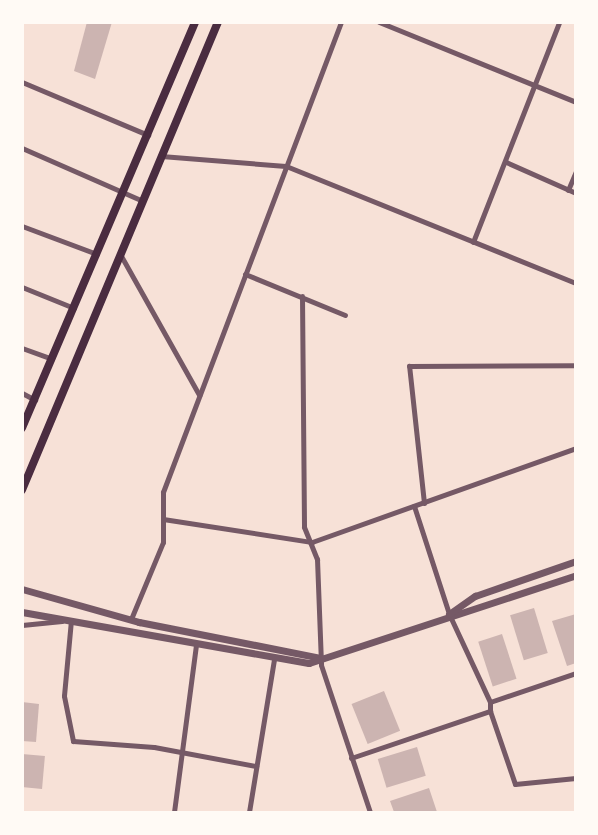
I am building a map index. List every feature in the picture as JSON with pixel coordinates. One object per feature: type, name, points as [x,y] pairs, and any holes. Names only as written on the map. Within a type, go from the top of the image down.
[{"type":"main road","points":[[22,428],[126,192],[195,22]]},
{"type":"main road","points":[[22,490],[218,22]]},
{"type":"street","points":[[131,619],[163,542],[164,492],[341,22]]},
{"type":"street","points":[[379,22],[576,102]]},
{"type":"street","points":[[473,242],[559,22]]},
{"type":"street","points":[[22,82],[149,135]]},
{"type":"street","points":[[22,148],[143,201]]},
{"type":"street","points":[[161,156],[286,166],[576,283]]},
{"type":"street","points":[[506,162],[576,193]]},
{"type":"street","points":[[568,190],[576,171]]},
{"type":"street","points":[[22,226],[99,254]]},
{"type":"street","points":[[120,254],[199,395]]},
{"type":"street","points":[[245,274],[345,315]]},
{"type":"street","points":[[22,287],[75,308]]},
{"type":"street","points":[[302,296],[304,527],[312,542],[321,662],[370,813]]},
{"type":"street","points":[[22,348],[53,360]]},
{"type":"street","points":[[424,503],[409,366],[576,365]]},
{"type":"street","points":[[22,393],[35,399]]},
{"type":"street","points":[[164,519],[312,542],[576,448]]},
{"type":"street","points":[[414,506],[449,614],[490,702],[490,711],[515,784],[576,778]]},
{"type":"street","points":[[449,614],[475,596],[576,561]]},
{"type":"street","points":[[22,612],[74,620],[274,660],[309,663],[321,662],[449,614],[576,575]]},
{"type":"street","points":[[22,589],[131,619],[321,662]]},
{"type":"street","points":[[22,625],[74,620]]},
{"type":"street","points":[[74,620],[64,696],[73,741],[181,752],[256,766]]},
{"type":"street","points":[[174,813],[196,644]]},
{"type":"street","points":[[249,813],[274,660]]},
{"type":"street","points":[[490,702],[576,673]]},
{"type":"street","points":[[351,758],[490,711]]},
{"type":"building","points":[[87,22],[112,22],[95,79],[74,71]]},
{"type":"building","points":[[534,608],[548,653],[524,660],[510,615]]},
{"type":"building","points":[[576,614],[576,663],[567,666],[552,621]]},
{"type":"building","points":[[502,634],[517,679],[493,686],[478,642]]},
{"type":"building","points":[[384,691],[400,731],[368,744],[352,704]]},
{"type":"building","points":[[22,702],[39,704],[36,742],[22,741]]},
{"type":"building","points":[[417,747],[426,776],[387,788],[378,759]]},
{"type":"building","points":[[22,754],[45,756],[42,789],[22,787]]},
{"type":"building","points":[[429,788],[437,812],[394,812],[390,801]]}]
